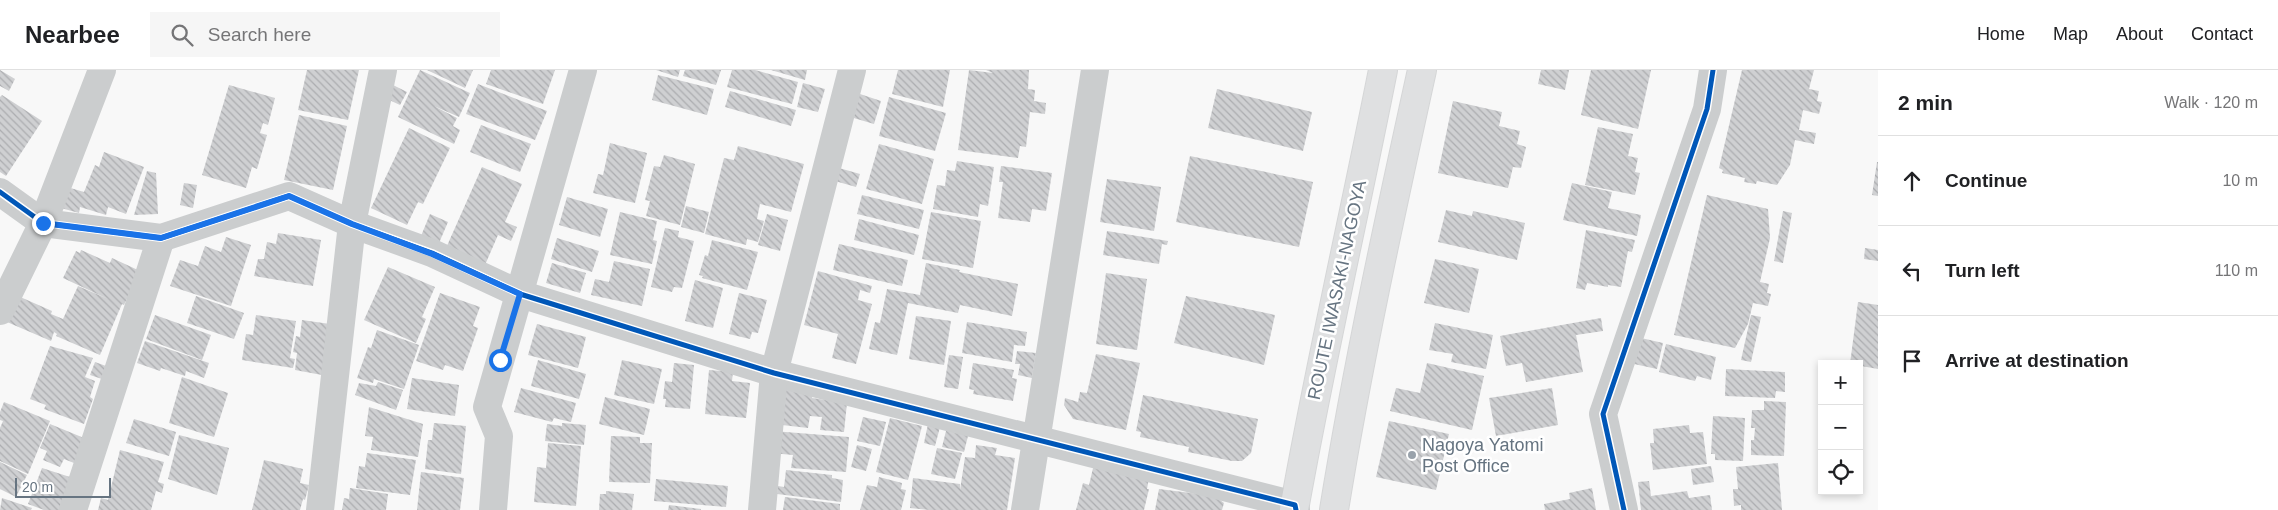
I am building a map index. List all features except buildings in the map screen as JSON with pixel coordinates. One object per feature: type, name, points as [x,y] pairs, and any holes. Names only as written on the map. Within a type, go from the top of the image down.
[{"type":"main road","name":"ROUTE IWASAKI-NAGOYA","points":[[1295,508],[1310,418],[1340,286],[1383,70]]},
{"type":"main road","name":"ROUTE IWASAKI-NAGOYA","points":[[1334,510],[1380,260],[1422,70]]},
{"type":"street","points":[[0,311],[43,223],[102,70]]},
{"type":"street","points":[[320,510],[352,224],[384,70]]},
{"type":"street","points":[[493,510],[499,436],[488,407],[583,70]]},
{"type":"street","points":[[762,510],[774,373],[852,70]]},
{"type":"street","points":[[1025,510],[1095,70]]},
{"type":"street","points":[[1624,510],[1603,414],[1706,109],[1713,70]]},
{"type":"street","points":[[0,192],[43,223],[161,238],[289,196],[352,224],[432,254],[520,294],[774,373],[1035,439],[1295,508]]},
{"type":"street","points":[[73,510],[161,238]]},
{"type":"cycle path","points":[[1624,510],[1603,414],[1707,109],[1713,70]]},
{"type":"cycle path","points":[[0,192],[43,223],[161,238],[289,196],[352,224],[432,253],[520,294],[774,373],[1295,505],[1296,510]]},
{"type":"place","name":"Nagoya Yatomi Post Office","points":[[1412,455]]},
{"type":"route","points":[[43,223],[161,238],[289,196],[352,224],[432,254],[520,294],[500,360]]}]
